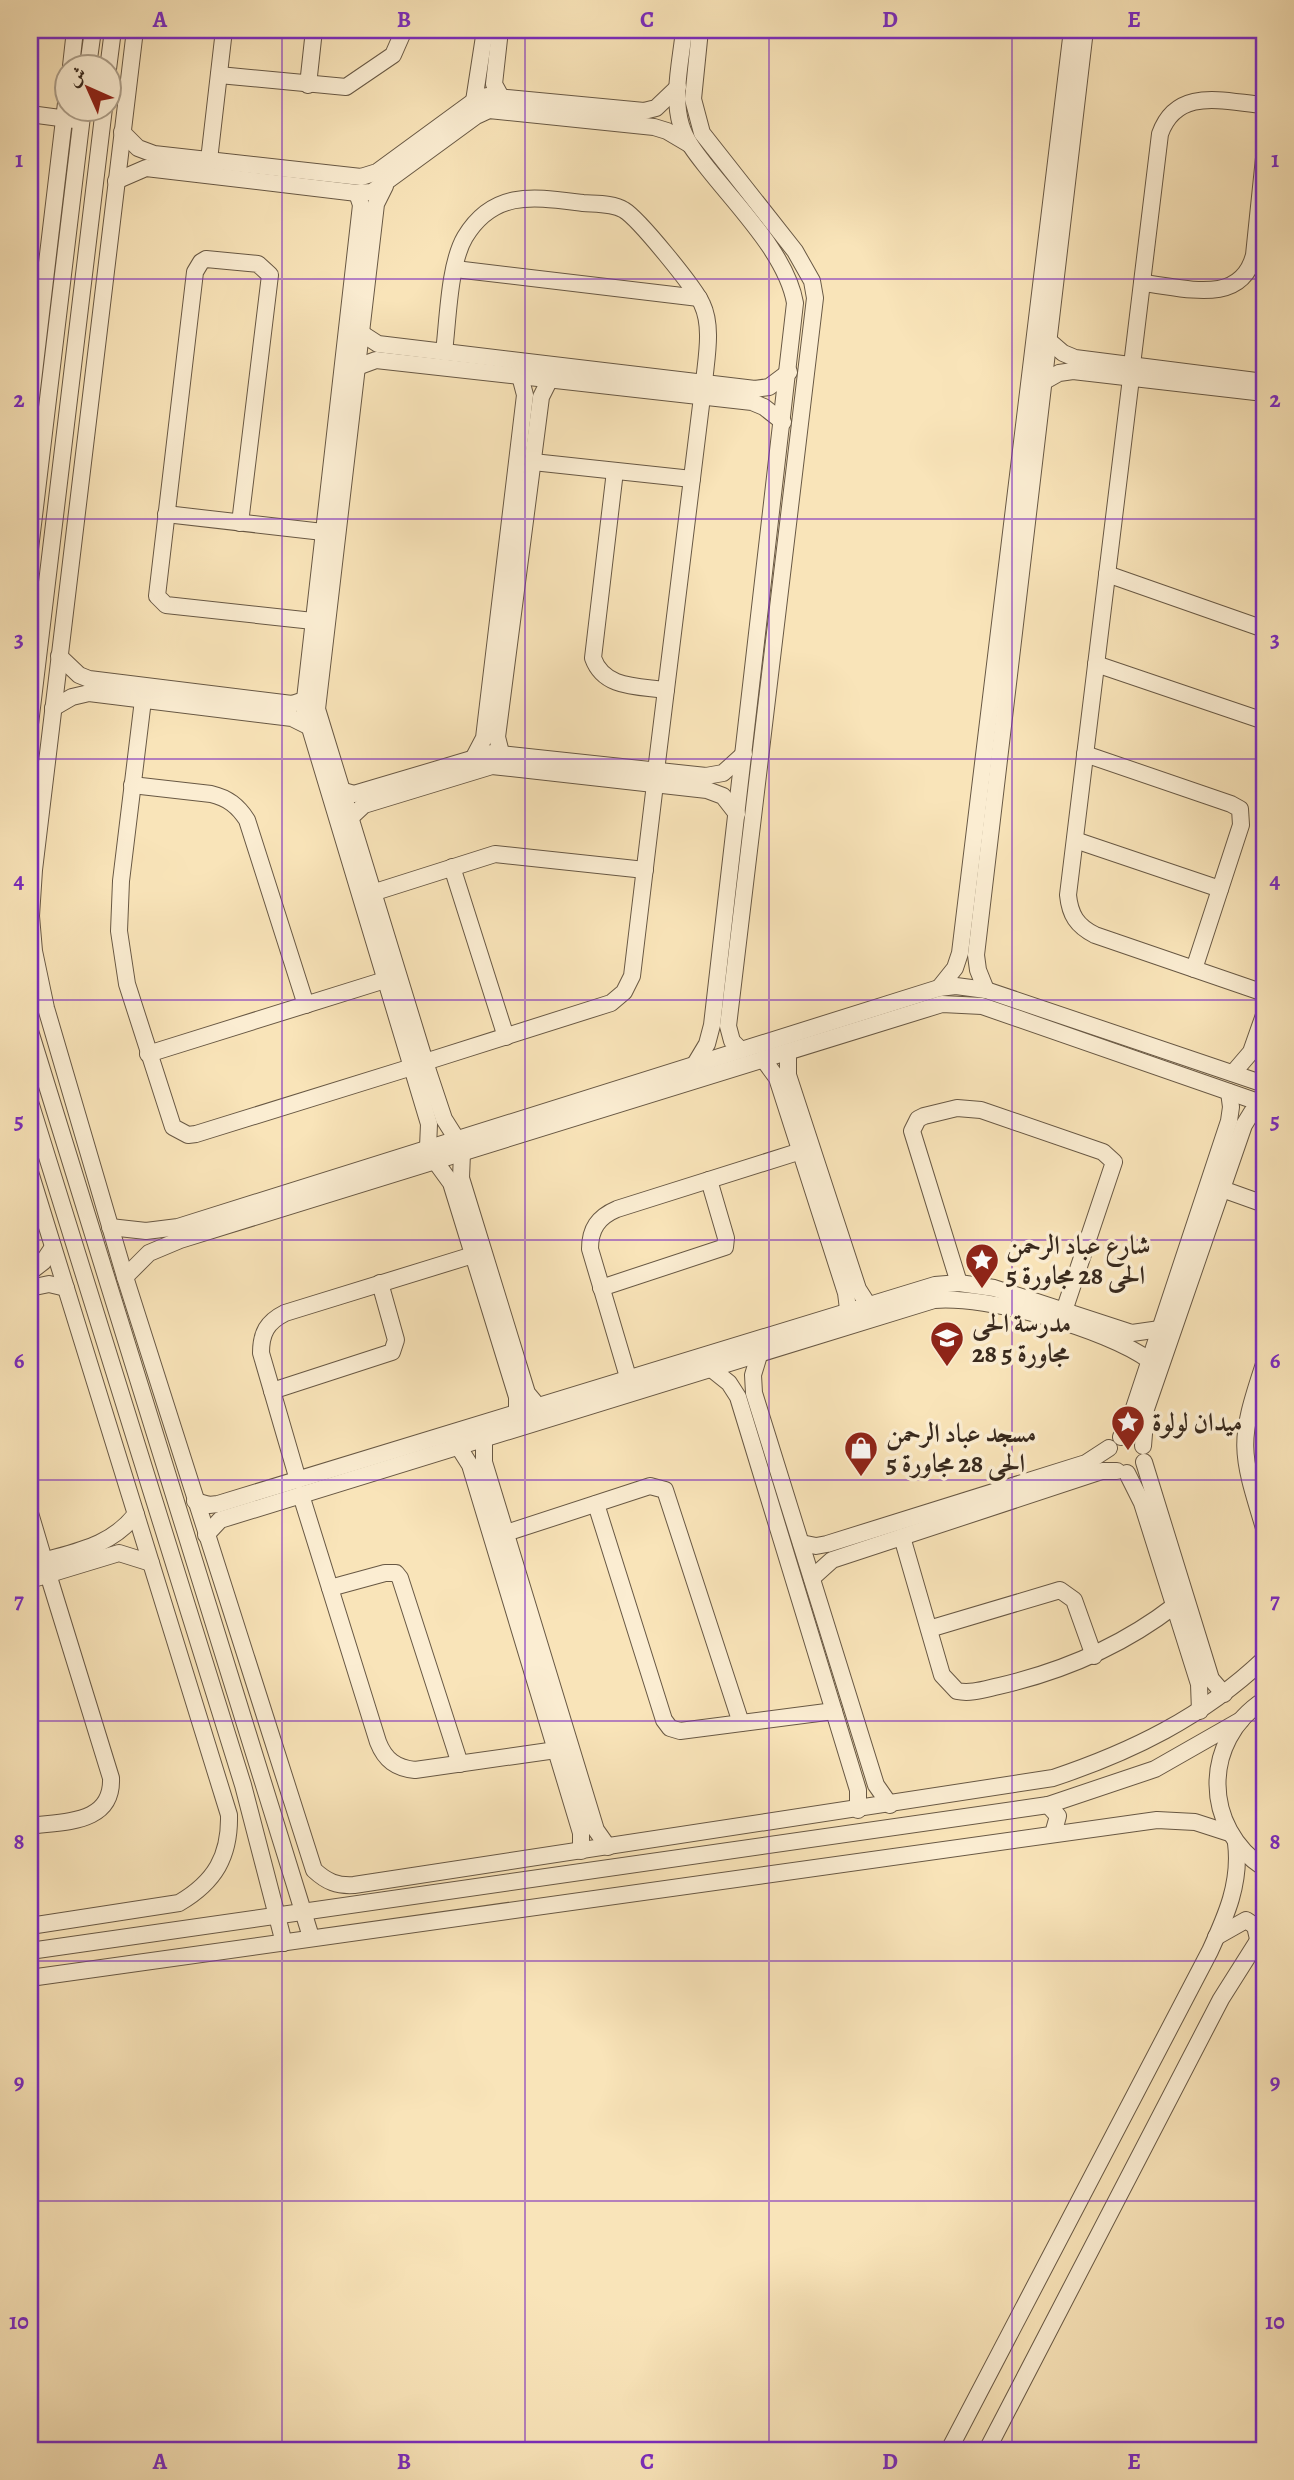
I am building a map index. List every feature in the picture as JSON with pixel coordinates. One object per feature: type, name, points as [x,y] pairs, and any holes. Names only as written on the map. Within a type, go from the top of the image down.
[{"type":"street","points":[[73,52],[75,30]]},
{"type":"street","points":[[90,52],[93,30]]},
{"type":"street","points":[[110,52],[113,30]]},
{"type":"street","points":[[135,30],[32,891],[34,951],[46,1008],[125,1277],[307,1856],[314,1870],[325,1880],[339,1885],[354,1885],[858,1810],[1053,1778],[1116,1756],[1200,1711],[1264,1659]]},
{"type":"street","points":[[209,160],[224,30]]},
{"type":"street","points":[[308,85],[314,30]]},
{"type":"street","points":[[219,75],[338,88],[354,84],[393,55],[404,30]]},
{"type":"street","points":[[474,101],[485,30]]},
{"type":"street","points":[[500,30],[494,84],[500,95]]},
{"type":"street","points":[[684,30],[677,107],[690,145],[779,260],[793,288],[795,319],[712,1025],[708,1044],[695,1064]]},
{"type":"street","points":[[700,30],[693,99],[695,117],[711,148],[805,265],[812,281],[815,307],[728,1026],[732,1041],[741,1050]]},
{"type":"street","points":[[939,988],[955,968],[960,953],[1043,382],[1072,30]]},
{"type":"street","points":[[986,990],[978,970],[976,955],[1009,609],[1060,188],[1085,30]]},
{"type":"street","points":[[122,132],[138,148],[148,153],[367,176],[474,101],[500,95],[644,111],[656,108],[678,87]]},
{"type":"street","points":[[1264,105],[1194,101],[1174,109],[1165,120],[1160,134],[1068,895],[1075,920],[1095,935],[1264,993]]},
{"type":"street","points":[[116,181],[146,168],[357,193],[372,192],[489,110],[654,127],[667,131],[690,145]]},
{"type":"street","points":[[30,114],[52,112]]},
{"type":"street","points":[[30,406],[65,122]]},
{"type":"street","points":[[51,541],[30,548],[81,122]]},
{"type":"street","points":[[30,724],[102,122]]},
{"type":"street","points":[[1142,282],[1215,291],[1242,281],[1250,269],[1254,255],[1264,158]]},
{"type":"street","points":[[384,186],[376,204],[357,367],[325,575],[317,709],[434,1113],[459,1146],[461,1178],[527,1393],[537,1405]]},
{"type":"street","points":[[357,193],[361,205],[323,532],[325,575],[313,621],[303,700],[306,725],[385,980],[419,1065]]},
{"type":"street","points":[[143,700],[118,907],[119,931],[126,979],[173,1128],[188,1135],[611,1003],[624,992],[632,976],[703,390],[707,326],[699,298],[632,216],[611,206],[529,197],[508,200],[496,206],[468,233],[459,251],[455,269],[444,352]]},
{"type":"street","points":[[738,207],[751,197]]},
{"type":"street","points":[[240,523],[270,280],[268,270],[258,264],[206,259],[197,267],[157,592],[162,603],[313,621]]},
{"type":"street","points":[[455,269],[699,298]]},
{"type":"street","points":[[361,333],[378,344],[703,390],[758,404],[783,422]]},
{"type":"street","points":[[1048,340],[1074,364]]},
{"type":"street","points":[[357,367],[376,360],[550,379],[703,390],[762,389],[789,372]]},
{"type":"street","points":[[1043,382],[1074,364],[1258,387]]},
{"type":"street","points":[[474,757],[484,738],[519,449],[526,391],[520,376]]},
{"type":"street","points":[[501,753],[497,737],[542,392],[550,379]]},
{"type":"street","points":[[533,461],[692,479]]},
{"type":"street","points":[[615,471],[593,658],[600,672],[613,682],[666,690]]},
{"type":"street","points":[[166,514],[323,532]]},
{"type":"street","points":[[1107,574],[1264,629]]},
{"type":"street","points":[[30,584],[45,593]]},
{"type":"street","points":[[59,656],[79,675],[89,679],[292,704],[303,700]]},
{"type":"street","points":[[1096,664],[1264,721]]},
{"type":"street","points":[[53,708],[83,694],[292,718],[306,725]]},
{"type":"street","points":[[340,790],[355,794],[474,757],[501,753],[656,777],[715,792],[729,802],[737,814]]},
{"type":"street","points":[[349,819],[364,805],[486,767],[656,777],[715,776],[730,769],[744,754]]},
{"type":"street","points":[[1085,754],[1231,804],[1240,810],[1243,820],[1194,969]]},
{"type":"street","points":[[132,785],[211,794],[223,797],[241,811],[247,820],[306,1005]]},
{"type":"street","points":[[1075,840],[1220,889]]},
{"type":"street","points":[[372,893],[501,854],[645,870]]},
{"type":"street","points":[[452,867],[506,1037]]},
{"type":"street","points":[[148,1054],[385,980]]},
{"type":"street","points":[[548,1118],[695,1064],[939,988],[956,986],[986,990],[1264,1084]]},
{"type":"street","points":[[110,1227],[146,1231],[178,1227],[548,1118],[955,1003],[982,1006],[1264,1104]]},
{"type":"street","points":[[1264,1015],[1260,1055],[1264,1078]]},
{"type":"street","points":[[1063,1034],[1068,1017]]},
{"type":"street","points":[[30,1031],[311,1937]]},
{"type":"street","points":[[788,1052],[787,1069],[792,1087],[858,1289],[867,1304]]},
{"type":"street","points":[[1233,1073],[1260,1055]]},
{"type":"street","points":[[763,1059],[777,1078],[846,1293],[848,1309]]},
{"type":"street","points":[[1200,1711],[1200,1688],[1142,1503],[1122,1472],[1108,1458],[1132,1415],[1229,1121],[1229,1092]]},
{"type":"street","points":[[30,1102],[243,1786],[284,1943]]},
{"type":"street","points":[[812,1578],[832,1560],[1102,1471],[1137,1470],[1143,1454],[1146,1409],[1222,1189],[1247,1118],[1264,1104]]},
{"type":"street","points":[[959,1283],[912,1131],[924,1116],[969,1108],[993,1113],[1103,1152],[1114,1162],[1064,1311]]},
{"type":"street","points":[[434,1113],[432,1154],[451,1183],[517,1397],[517,1412]]},
{"type":"street","points":[[628,1377],[590,1249],[593,1228],[599,1220],[617,1209],[801,1151]]},
{"type":"street","points":[[125,1277],[136,1263],[160,1247],[432,1154]]},
{"type":"street","points":[[30,1172],[229,1815],[230,1836],[224,1858],[214,1877],[198,1892],[179,1903],[30,1926]]},
{"type":"street","points":[[601,1288],[725,1247],[726,1238],[709,1180]]},
{"type":"street","points":[[1222,1189],[1264,1204]]},
{"type":"street","points":[[30,1272],[43,1262],[53,1247]]},
{"type":"street","points":[[473,1255],[285,1313],[268,1324],[261,1340],[261,1353],[330,1588],[378,1742],[387,1758],[404,1769],[415,1770],[556,1750]]},
{"type":"street","points":[[59,1266],[79,1259]]},
{"type":"street","points":[[272,1391],[395,1349],[396,1340],[380,1283]]},
{"type":"street","points":[[206,1535],[220,1520],[299,1487],[537,1405],[911,1290],[959,1283],[994,1288],[1132,1334],[1160,1329]]},
{"type":"street","points":[[30,1288],[49,1284],[65,1288]]},
{"type":"street","points":[[195,1501],[214,1505],[299,1487],[458,1446],[914,1304],[954,1298],[984,1301],[1123,1343],[1149,1360]]},
{"type":"street","points":[[760,1352],[752,1375],[754,1393],[876,1785],[890,1805]]},
{"type":"street","points":[[1264,1364],[1246,1420],[1243,1446],[1246,1469],[1264,1528]]},
{"type":"street","points":[[709,1367],[729,1383],[738,1397],[858,1790],[858,1810]]},
{"type":"street","points":[[484,1437],[482,1456],[596,1830],[608,1847]]},
{"type":"street","points":[[801,1543],[816,1546],[827,1544],[1086,1463],[1115,1442],[1136,1439],[1143,1454],[1212,1679],[1224,1694]]},
{"type":"street","points":[[458,1446],[470,1465],[581,1833],[581,1851]]},
{"type":"street","points":[[506,1533],[650,1486],[661,1487],[668,1494],[741,1723]]},
{"type":"street","points":[[596,1504],[666,1724],[680,1731],[834,1711]]},
{"type":"street","points":[[30,1513],[41,1566],[111,1778],[112,1792],[106,1805],[96,1814],[30,1826]]},
{"type":"street","points":[[30,1580],[41,1566],[113,1538],[136,1514]]},
{"type":"street","points":[[902,1537],[946,1682],[964,1693],[1014,1682],[1094,1656],[1150,1625],[1174,1606]]},
{"type":"street","points":[[41,1566],[119,1553],[151,1563]]},
{"type":"street","points":[[330,1588],[385,1573],[396,1573],[400,1578],[460,1764]]},
{"type":"street","points":[[929,1629],[1060,1590],[1074,1600],[1094,1656]]},
{"type":"street","points":[[30,1951],[1048,1805],[1155,1769],[1241,1720],[1263,1700]]},
{"type":"street","points":[[949,2450],[1216,1937],[1230,1903],[1240,1868],[1233,1838],[1219,1808],[1217,1781],[1221,1755],[1241,1720]]},
{"type":"street","points":[[243,1786],[254,1784],[263,1778]]},
{"type":"street","points":[[1048,1805],[1058,1815],[1053,1835]]},
{"type":"street","points":[[30,1978],[1167,1820],[1195,1822],[1233,1838],[1264,1868]]},
{"type":"street","points":[[987,2450],[1221,1999],[1261,1935],[1255,1926],[1246,1920],[1216,1937]]},
{"type":"place","name":"شارع عباد الرحمن الحى 28 مجاورة 5","points":[[982,1290]]},
{"type":"place","name":"مدرسة الحى 28 مجاورة 5","points":[[947,1368]]},
{"type":"place","name":"ميدان لولوة","points":[[1128,1452]]},
{"type":"place","name":"مسجد عباد الرحمن الحى 28 مجاورة 5","points":[[861,1478]]}]
